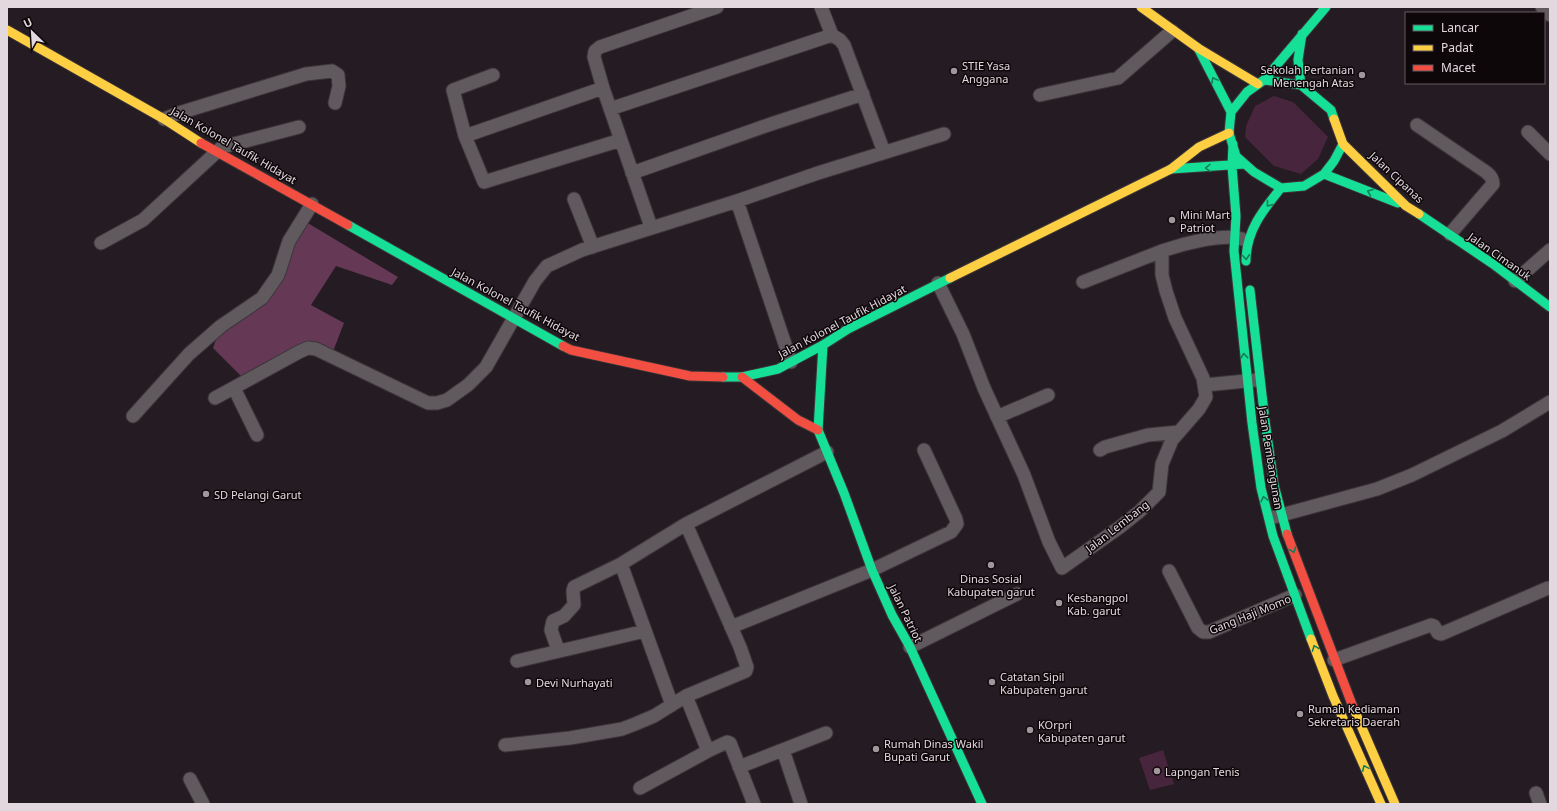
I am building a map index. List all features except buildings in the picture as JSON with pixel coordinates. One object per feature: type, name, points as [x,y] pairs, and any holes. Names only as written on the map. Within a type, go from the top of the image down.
[{"type":"main road","points":[[1141,7],[1172,31],[1198,48],[1261,82],[1302,85],[1331,110],[1343,144],[1334,161],[1324,174],[1304,186],[1281,188],[1254,172],[1236,156],[1230,132],[1231,112],[1198,48]]},
{"type":"main road","points":[[1231,112],[1247,92],[1261,82],[1326,7]]},
{"type":"main road","name":"Jalan Kolonel Taufik Hidayat","points":[[7,30],[164,119],[216,152],[312,204],[571,350],[690,376],[742,377],[778,369],[823,345],[848,329],[1171,169]]},
{"type":"main road","points":[[1302,34],[1298,60],[1302,85]]},
{"type":"main road","points":[[1171,169],[1199,146],[1230,132]]},
{"type":"main road","name":"Jalan Pembangunan","points":[[1233,144],[1232,166],[1246,218],[1241,239],[1234,250],[1247,381],[1261,488],[1273,536],[1295,595],[1328,680],[1379,800]]},
{"type":"main road","name":"Jalan Cipanas","points":[[1343,144],[1406,206],[1453,237]]},
{"type":"main road","points":[[1171,169],[1245,164]]},
{"type":"main road","points":[[1324,174],[1406,206]]},
{"type":"main road","name":"Jalan Pembangunan","points":[[1247,267],[1241,239],[1246,218],[1281,188]]},
{"type":"main road","name":"Jalan Cimanuk","points":[[1453,237],[1550,307]]},
{"type":"main road","name":"Jalan Pembangunan","points":[[1249,282],[1274,485],[1286,532],[1340,675],[1395,804]]},
{"type":"main road","name":"Jalan Patriot","points":[[823,345],[818,430],[872,570],[892,615],[910,647],[982,804]]},
{"type":"main road","points":[[742,377],[798,420],[818,430]]},
{"type":"main road","points":[[1328,680],[1340,675]]},
{"type":"main road","points":[[1358,753],[1370,748]]},
{"type":"main road","points":[[1379,800],[1389,791]]},
{"type":"street","points":[[651,227],[602,88],[594,57],[596,51],[600,47],[716,7]]},
{"type":"street","points":[[821,7],[832,35],[840,40],[844,45],[884,152]]},
{"type":"street","points":[[1542,7],[1550,15]]},
{"type":"street","points":[[1040,95],[1118,78],[1172,31]]},
{"type":"street","points":[[610,109],[832,35]]},
{"type":"street","points":[[164,119],[293,78],[321,71],[332,71],[338,75],[339,86],[335,103]]},
{"type":"street","points":[[493,75],[453,90],[465,136],[484,182],[621,140]]},
{"type":"street","points":[[465,136],[602,88]]},
{"type":"street","points":[[632,173],[770,124],[863,94]]},
{"type":"street","points":[[1417,125],[1486,172],[1493,180],[1493,184],[1453,237]]},
{"type":"street","points":[[101,243],[143,220],[202,167],[216,152],[228,145],[299,127]]},
{"type":"street","points":[[1528,132],[1550,154]]},
{"type":"street","points":[[215,398],[299,352],[311,348],[316,349],[428,403],[437,403],[447,400],[468,385],[486,367],[535,281],[547,266],[593,247],[651,227],[737,201],[884,152],[944,134]]},
{"type":"street","points":[[574,199],[593,247]]},
{"type":"street","points":[[737,201],[791,362]]},
{"type":"street","points":[[133,416],[194,350],[221,326],[262,298],[278,275],[289,241],[312,204]]},
{"type":"street","points":[[1083,282],[1177,246],[1210,239],[1241,239]]},
{"type":"street","points":[[1515,281],[1550,250]]},
{"type":"street","points":[[1162,251],[1162,275],[1166,291],[1175,318],[1205,385],[1260,380]]},
{"type":"street","name":"Jalan Lembang","points":[[938,284],[963,334],[997,417],[1024,475],[1042,526],[1062,568],[1120,527],[1140,511],[1159,492],[1162,464],[1172,440],[1199,409],[1206,396],[1205,385]]},
{"type":"street","points":[[234,388],[257,435]]},
{"type":"street","points":[[997,417],[1048,395]]},
{"type":"street","points":[[1269,519],[1377,489],[1412,475],[1502,431],[1550,402]]},
{"type":"street","points":[[1100,450],[1105,447],[1148,436],[1179,432]]},
{"type":"street","points":[[731,626],[872,570],[951,532],[957,524],[956,519],[924,450]]},
{"type":"street","points":[[558,650],[551,626],[553,621],[564,616],[574,605],[574,587],[621,564],[686,524],[827,452]]},
{"type":"street","points":[[505,745],[570,738],[622,728],[635,724],[672,706],[686,696],[746,671],[747,667],[740,647],[686,524]]},
{"type":"street","points":[[621,564],[672,706]]},
{"type":"street","name":"Gang Haji Momo","points":[[1169,570],[1198,628],[1203,632],[1209,632],[1295,595]]},
{"type":"street","points":[[1334,660],[1431,625],[1434,626],[1438,633],[1441,634],[1548,588]]},
{"type":"street","points":[[910,647],[1017,594]]},
{"type":"street","points":[[516,661],[558,650],[645,631]]},
{"type":"street","points":[[686,696],[708,751]]},
{"type":"street","points":[[739,767],[826,733]]},
{"type":"street","points":[[640,788],[727,742],[730,743],[754,804]]},
{"type":"street","points":[[783,750],[801,804]]},
{"type":"street","points":[[190,779],[203,804]]},
{"type":"shaded area","points":[[1274,96],[1293,102],[1328,137],[1318,159],[1301,174],[1274,166],[1245,137],[1246,126],[1255,106]]},
{"type":"shaded area","points":[[306,222],[398,277],[392,285],[336,266],[311,305],[344,323],[332,354],[305,345],[243,378],[213,348],[221,326],[262,298]]},
{"type":"shaded area","name":"Lapngan Tenis","points":[[1163,750],[1174,784],[1150,790],[1139,758]]},
{"type":"traffic: fast","points":[[1264,80],[1326,7]]},
{"type":"traffic: fast","points":[[1301,85],[1298,60],[1302,34]]},
{"type":"traffic: fast","points":[[1198,48],[1231,112]]},
{"type":"traffic: fast","points":[[1334,119],[1331,110],[1301,85],[1264,80],[1247,92],[1231,112],[1229,133],[1236,156],[1254,172],[1281,188],[1304,186],[1324,174],[1334,161],[1343,144]]},
{"type":"traffic: fast","points":[[1233,144],[1232,166],[1236,216],[1234,251],[1252,423],[1261,488],[1273,536],[1311,639]]},
{"type":"traffic: fast","points":[[1171,169],[1244,164]]},
{"type":"traffic: fast","points":[[1324,174],[1398,203]]},
{"type":"traffic: fast","points":[[1246,261],[1252,231],[1268,204],[1281,188]]},
{"type":"traffic: fast","points":[[1419,214],[1493,264],[1550,307]]},
{"type":"traffic: fast","points":[[348,225],[563,346]]},
{"type":"traffic: fast","points":[[723,377],[742,377],[778,369],[823,345],[848,329],[950,278]]},
{"type":"traffic: fast","points":[[1250,290],[1274,485],[1287,534]]},
{"type":"traffic: fast","points":[[823,345],[818,430],[844,493],[872,570],[892,615],[910,647],[982,804]]},
{"type":"traffic: slow","points":[[1141,7],[1198,48],[1258,84]]},
{"type":"traffic: slow","points":[[7,30],[164,119],[201,143]]},
{"type":"traffic: slow","points":[[1334,119],[1343,144],[1406,206],[1419,214]]},
{"type":"traffic: slow","points":[[950,278],[1171,169],[1199,147],[1229,133]]},
{"type":"traffic: slow","points":[[1311,639],[1333,696],[1381,804]]},
{"type":"traffic: slow","points":[[1353,707],[1395,804]]},
{"type":"traffic: jam","points":[[201,143],[348,225]]},
{"type":"traffic: jam","points":[[563,346],[571,350],[690,376],[723,377]]},
{"type":"traffic: jam","points":[[742,377],[798,420],[818,430]]},
{"type":"traffic: jam","points":[[1287,534],[1353,707]]},
{"type":"place","name":"STIE Yasa Anggana","points":[[954,71]]},
{"type":"place","name":"Sekolah Pertanian Menengah Atas","points":[[1362,75]]},
{"type":"place","name":"Mini Mart Patriot","points":[[1172,220]]},
{"type":"place","name":"SD Pelangi Garut","points":[[206,494]]},
{"type":"place","name":"Dinas Sosial Kabupaten garut","points":[[991,565]]},
{"type":"place","name":"Kesbangpol Kab. garut","points":[[1059,603]]},
{"type":"place","name":"Devi Nurhayati","points":[[528,682]]},
{"type":"place","name":"Catatan Sipil Kabupaten garut","points":[[992,682]]},
{"type":"place","name":"Rumah Kediaman Sekretaris Daerah","points":[[1300,714]]},
{"type":"place","name":"KOrpri Kabupaten garut","points":[[1030,730]]},
{"type":"place","name":"Rumah Dinas Wakil Bupati Garut","points":[[876,749]]},
{"type":"place","name":"Lapngan Tenis","points":[[1157,771]]}]
